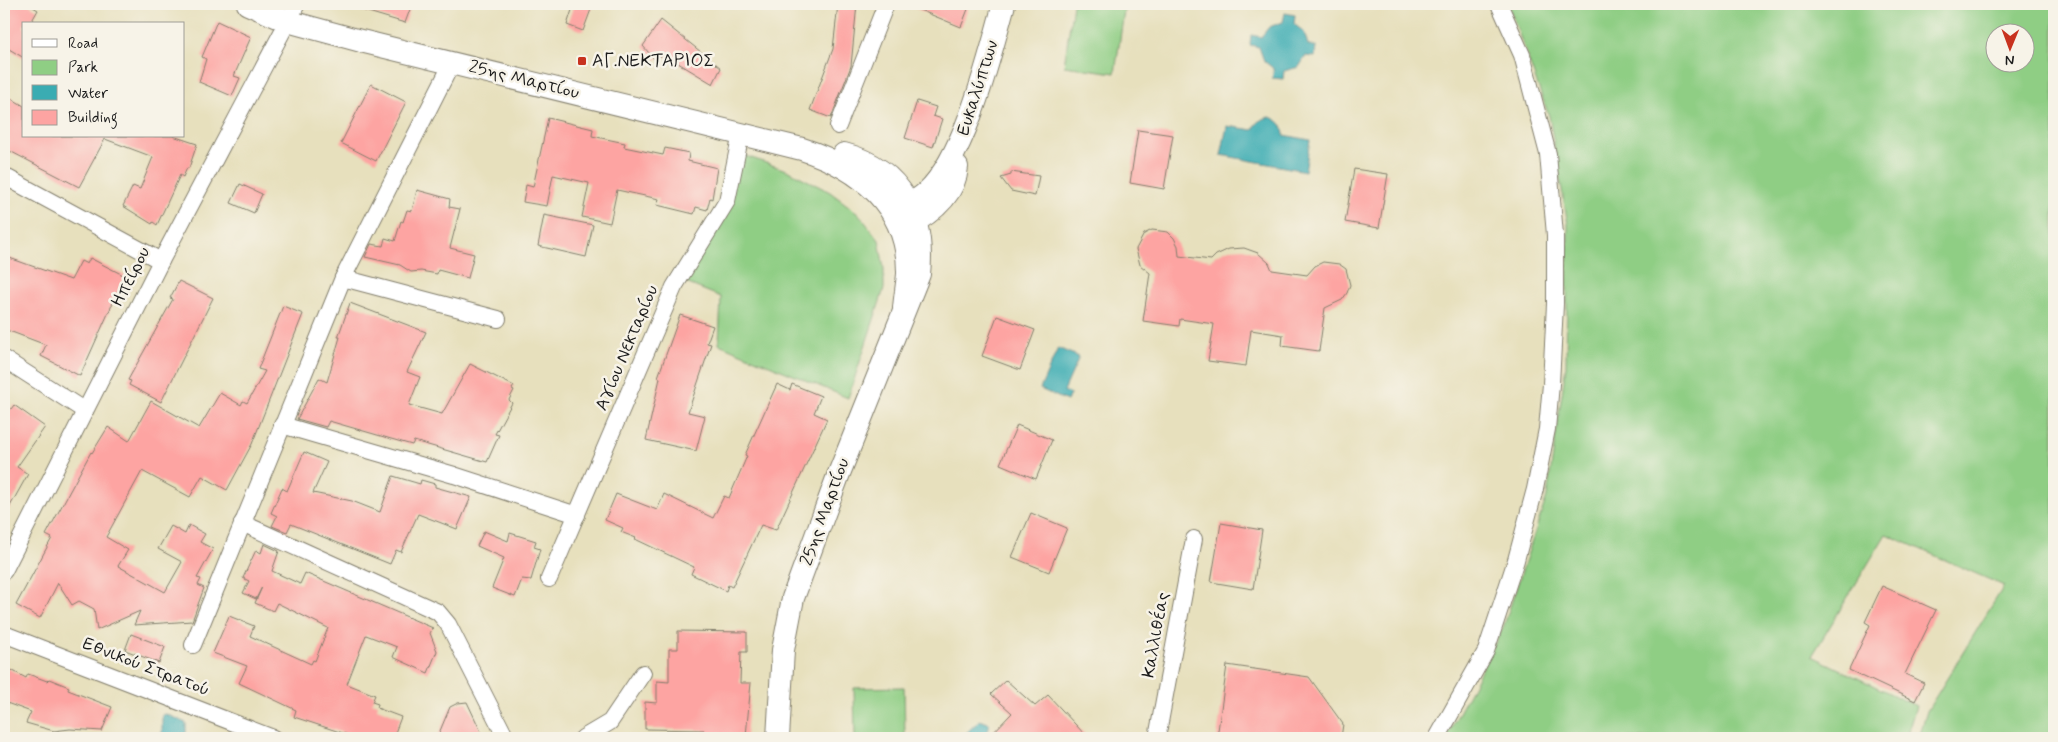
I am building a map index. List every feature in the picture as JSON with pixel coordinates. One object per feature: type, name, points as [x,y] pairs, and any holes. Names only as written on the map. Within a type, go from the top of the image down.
[{"type":"main road","name":"25ης Μαρτίου","points":[[248,4],[292,12],[452,63],[802,149],[837,162],[859,175],[905,217],[908,273],[904,308]]},
{"type":"main road","name":"Ευκαλύπτων","points":[[905,217],[925,194],[940,191],[957,151],[1004,4]]},
{"type":"main road","name":"25ης Μαρτίου","points":[[780,734],[783,650],[793,598],[838,476],[919,274],[921,254],[890,179],[858,158],[830,150],[802,149]]},
{"type":"main road","points":[[890,179],[940,191],[921,254]]},
{"type":"street","points":[[838,126],[886,4]]},
{"type":"street","points":[[1437,738],[1486,651],[1516,560],[1535,489],[1547,430],[1551,384],[1555,304],[1555,236],[1548,154],[1522,55],[1499,4]]},
{"type":"street","name":"Ηπείρου","points":[[4,571],[161,261],[292,12]]},
{"type":"street","points":[[193,646],[342,278],[452,63]]},
{"type":"street","name":"Αγίου Νεκταρίου","points":[[549,579],[674,287],[727,201],[741,134]]},
{"type":"street","points":[[4,176],[161,261]]},
{"type":"street","points":[[342,278],[498,319]]},
{"type":"street","points":[[4,360],[86,411]]},
{"type":"street","points":[[282,425],[454,475],[577,515]]},
{"type":"street","points":[[242,523],[438,612],[448,624],[506,738]]},
{"type":"street","name":"Καλλιθέας","points":[[1157,738],[1194,539]]},
{"type":"street","name":"Εθνικού Στρατού","points":[[4,634],[273,738]]},
{"type":"street","points":[[583,738],[610,722],[642,673]]},
{"type":"green space","points":[[1073,4],[1125,4],[1115,73],[1064,66]]},
{"type":"green space","points":[[1508,4],[2054,4],[2054,738],[1919,738],[1927,711],[2004,586],[1886,534],[1812,656],[1916,706],[1906,738],[1446,738],[1503,628],[1547,496],[1566,366],[1568,225],[1549,116]]},
{"type":"green space","points":[[743,155],[789,171],[830,192],[858,213],[879,240],[884,269],[884,289],[848,398],[719,344],[721,297],[686,283]]},
{"type":"green space","points":[[904,687],[905,738],[855,738],[854,688]]},
{"type":"water","points":[[1285,13],[1295,15],[1294,24],[1304,32],[1308,45],[1316,47],[1315,57],[1306,56],[1299,67],[1284,71],[1283,79],[1272,78],[1274,69],[1264,61],[1259,47],[1250,45],[1251,35],[1261,37],[1269,27],[1283,22]]},
{"type":"water","points":[[1270,117],[1280,124],[1284,135],[1310,140],[1305,171],[1221,155],[1227,126],[1253,130],[1260,121]]},
{"type":"water","points":[[1058,348],[1079,357],[1064,391],[1070,394],[1067,401],[1040,389]]},
{"type":"water","points":[[166,714],[186,723],[186,734],[162,736],[162,715]]},
{"type":"water","points":[[980,720],[988,723],[989,729],[979,736],[970,738],[937,738],[963,736]]},
{"type":"building","points":[[8,4],[28,4],[38,10],[31,22],[22,22],[22,57],[4,46],[4,10]]},
{"type":"building","points":[[356,4],[412,4],[405,23],[355,8]]},
{"type":"building","points":[[574,4],[593,4],[583,31],[567,25]]},
{"type":"building","points":[[838,4],[857,4],[851,66],[831,118],[810,110],[833,49]]},
{"type":"building","points":[[905,4],[970,4],[961,27]]},
{"type":"building","points":[[661,20],[721,68],[713,84],[663,54],[655,60],[643,46]]},
{"type":"building","points":[[217,21],[251,37],[234,76],[240,78],[232,96],[199,82],[206,59],[202,57]]},
{"type":"building","points":[[371,84],[406,102],[376,161],[341,143]]},
{"type":"building","points":[[4,94],[22,105],[22,138],[179,138],[197,144],[189,168],[187,168],[183,177],[180,175],[157,225],[153,222],[152,224],[123,206],[133,186],[140,189],[153,157],[105,139],[79,187],[4,148]]},
{"type":"building","points":[[917,101],[936,107],[933,116],[942,119],[933,147],[905,138]]},
{"type":"building","points":[[548,118],[593,129],[592,136],[625,143],[624,147],[663,155],[665,148],[689,153],[688,161],[717,168],[712,199],[710,198],[707,210],[696,207],[694,214],[657,205],[659,199],[617,190],[610,223],[582,217],[589,183],[553,175],[547,206],[523,202],[526,185],[533,187]]},
{"type":"building","points":[[1138,130],[1173,135],[1164,189],[1130,183]]},
{"type":"building","points":[[1354,169],[1388,174],[1379,228],[1345,222]]},
{"type":"building","points":[[1011,172],[1039,176],[1035,196],[1011,191],[1001,178],[1011,175]]},
{"type":"building","points":[[240,184],[262,194],[254,213],[231,203]]},
{"type":"building","points":[[417,190],[450,199],[449,207],[460,209],[450,248],[474,254],[468,278],[438,270],[437,274],[421,271],[411,272],[400,265],[365,257],[371,244],[383,246],[385,238],[395,241],[401,221],[403,222],[407,210],[412,211]]},
{"type":"building","points":[[544,215],[593,225],[586,257],[538,246]]},
{"type":"building","points":[[1152,230],[1168,232],[1178,246],[1179,256],[1211,260],[1216,255],[1229,249],[1244,248],[1258,253],[1269,263],[1272,270],[1307,275],[1315,266],[1323,262],[1339,264],[1346,269],[1350,285],[1342,300],[1325,308],[1319,351],[1282,346],[1283,335],[1251,330],[1246,366],[1208,361],[1214,324],[1180,319],[1179,326],[1143,321],[1150,273],[1140,265],[1136,249],[1144,234]]},
{"type":"building","points":[[4,256],[71,280],[81,261],[87,264],[90,258],[125,276],[80,376],[41,356],[46,345],[4,329]]},
{"type":"building","points":[[179,281],[213,298],[161,402],[129,385],[131,381],[128,380],[173,299],[170,298]]},
{"type":"building","points":[[350,303],[426,332],[407,372],[420,377],[409,405],[442,414],[470,364],[514,386],[509,400],[512,403],[495,434],[499,435],[487,462],[414,441],[412,445],[329,421],[326,427],[297,419],[319,378],[327,382],[340,337],[338,337]]},
{"type":"building","points":[[283,306],[303,314],[252,444],[227,490],[202,476],[190,497],[142,471],[106,537],[128,550],[118,566],[165,592],[182,562],[158,549],[171,526],[185,534],[189,525],[205,534],[200,542],[213,549],[197,578],[201,579],[198,585],[204,588],[192,621],[134,625],[140,611],[97,630],[94,609],[79,601],[72,605],[58,583],[40,618],[16,605],[52,538],[46,535],[91,452],[108,427],[129,441],[151,401],[199,428],[220,393],[241,405],[243,401],[247,403],[265,371],[258,369]]},
{"type":"building","points":[[680,315],[713,326],[707,343],[711,344],[688,412],[705,416],[696,451],[646,440],[660,378],[658,377]]},
{"type":"building","points":[[997,316],[1035,330],[1020,370],[982,356]]},
{"type":"building","points":[[777,384],[790,390],[792,384],[821,396],[814,413],[827,419],[776,530],[761,525],[732,587],[728,585],[726,591],[691,574],[694,567],[621,532],[623,528],[605,520],[616,494],[657,510],[664,494],[713,518],[724,496],[729,498],[747,456],[745,455]]},
{"type":"building","points":[[14,405],[45,427],[17,467],[28,474],[4,517],[4,409],[11,409]]},
{"type":"building","points":[[1017,425],[1052,440],[1036,479],[1000,464]]},
{"type":"building","points":[[304,452],[327,462],[313,493],[352,501],[380,512],[393,476],[420,484],[421,480],[435,484],[435,487],[471,497],[457,529],[418,514],[401,552],[396,550],[390,564],[291,524],[287,532],[272,526],[277,516],[271,513],[282,488],[287,491]]},
{"type":"building","points":[[1031,513],[1067,528],[1049,572],[1012,557]]},
{"type":"building","points":[[1221,523],[1262,530],[1253,589],[1211,582]]},
{"type":"building","points":[[484,531],[508,541],[510,533],[536,541],[534,547],[540,549],[531,580],[522,579],[515,597],[492,588],[504,558],[477,546]]},
{"type":"building","points":[[264,544],[279,551],[272,571],[300,584],[305,573],[433,628],[430,633],[437,651],[428,673],[393,657],[397,647],[366,635],[347,684],[375,695],[372,702],[378,704],[377,708],[401,717],[393,738],[358,738],[294,717],[296,710],[239,683],[247,666],[213,653],[229,616],[254,626],[250,636],[311,664],[313,660],[315,661],[328,628],[277,603],[273,611],[255,603],[262,587],[256,599],[243,593],[249,581],[243,578],[256,550],[261,553]]},
{"type":"building","points":[[1882,586],[1936,610],[1905,674],[1924,683],[1915,701],[1849,670],[1870,625],[1865,622]]},
{"type":"building","points":[[678,631],[747,632],[747,652],[741,652],[740,683],[751,683],[746,736],[704,733],[704,730],[645,729],[645,702],[657,703],[657,681],[669,682],[669,649],[678,649]]},
{"type":"building","points":[[131,634],[165,647],[159,663],[125,650]]},
{"type":"building","points":[[1227,665],[1309,677],[1343,724],[1341,738],[1217,738]]},
{"type":"building","points":[[4,666],[26,678],[28,674],[47,681],[49,679],[69,687],[68,690],[112,707],[102,731],[70,729],[54,731],[26,723],[31,712],[4,702]]},
{"type":"building","points":[[1006,680],[1035,706],[1048,695],[1088,738],[988,738],[1012,713],[991,694]]},
{"type":"building","points":[[467,702],[484,738],[437,738],[450,707],[458,703]]},
{"type":"place","name":"ΑΓ.ΝΕΚΤΑΡΙΟΣ","points":[[582,61]]}]
